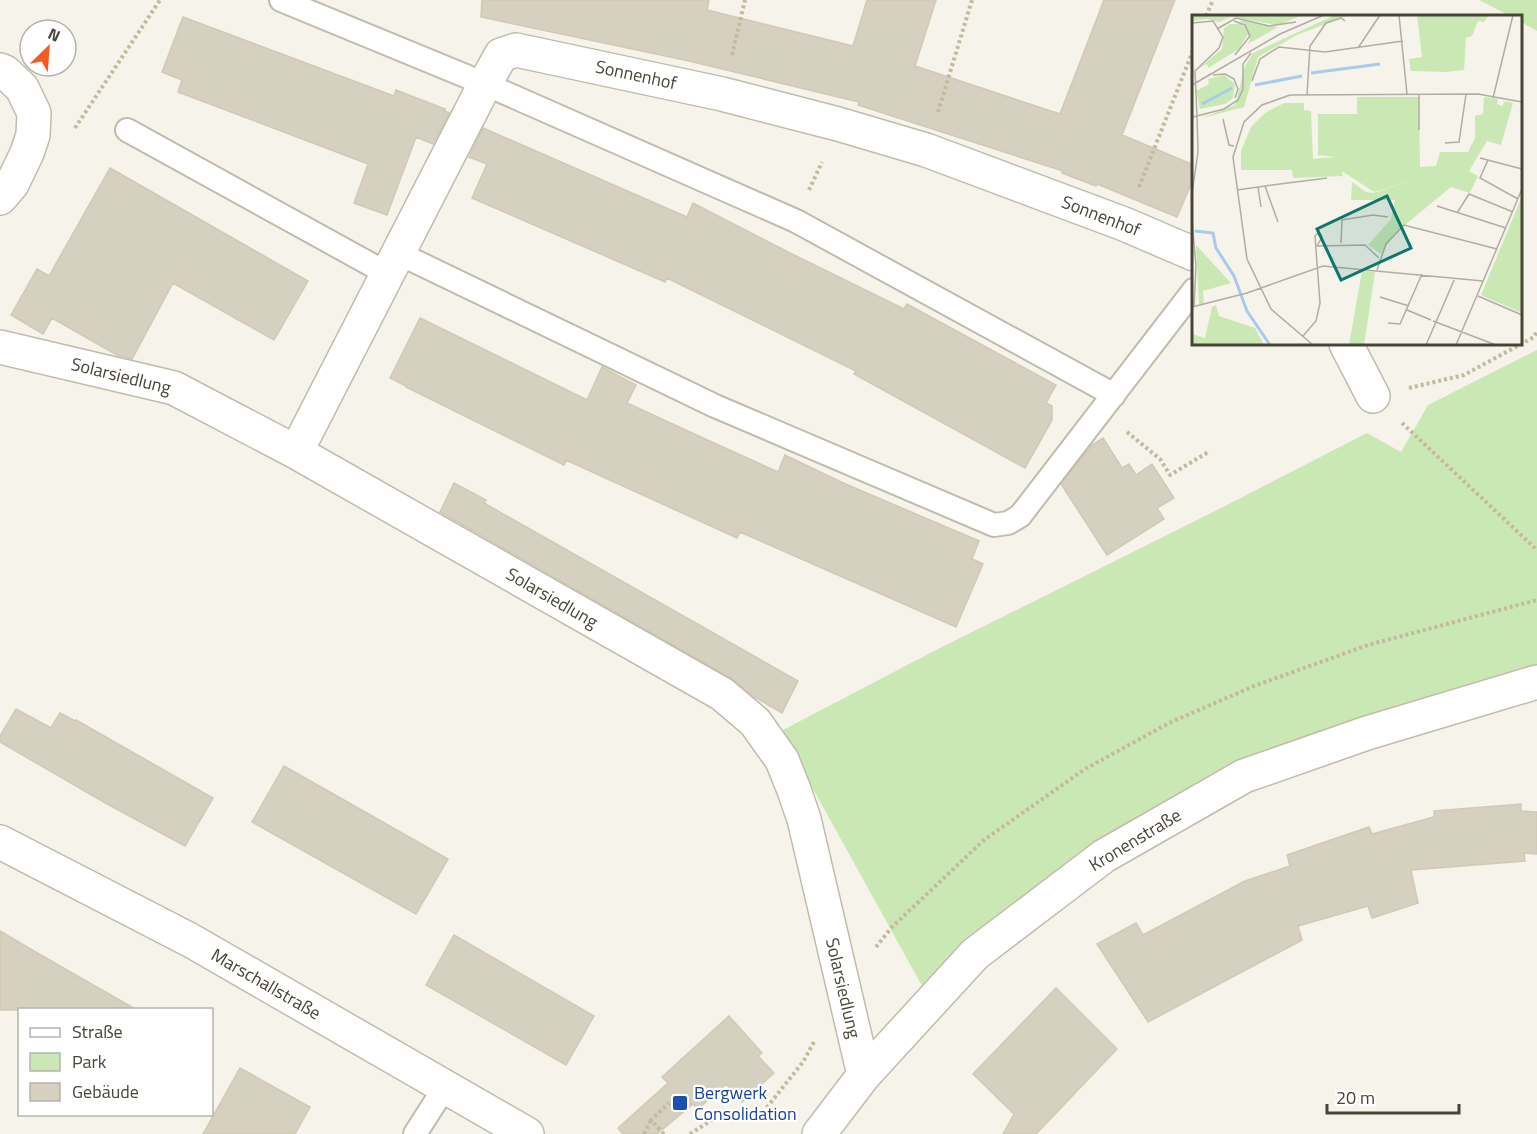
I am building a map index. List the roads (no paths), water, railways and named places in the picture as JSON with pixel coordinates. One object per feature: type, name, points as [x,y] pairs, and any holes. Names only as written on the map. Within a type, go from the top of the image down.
[{"type":"street","name":"Sonnenhof","points":[[296,453],[485,84],[501,55],[516,50],[722,94],[926,150],[1124,224],[1192,253]]},
{"type":"street","points":[[0,70],[22,88],[34,113],[33,135],[27,153],[12,184],[0,198]]},
{"type":"street","points":[[1347,345],[1373,396]]},
{"type":"street","name":"Solarsiedlung","points":[[0,347],[174,388],[296,453],[722,694],[755,722],[782,760],[794,790],[804,819],[864,1075]]},
{"type":"street","name":"Kronenstraße","points":[[819,1134],[864,1075],[975,954],[1104,856],[1244,776],[1368,733],[1537,682]]},
{"type":"street","name":"Marschallstraße","points":[[0,842],[190,940],[527,1134]]},
{"type":"lane","points":[[281,0],[485,84],[796,221],[1107,403]]},
{"type":"lane","points":[[127,130],[393,263],[715,406],[994,525],[1008,523],[1020,516],[1192,293]]},
{"type":"lane","points":[[415,1134],[445,1087]]},
{"type":"place","name":"Bergwerk Consolidation","points":[[680,1103]]}]
